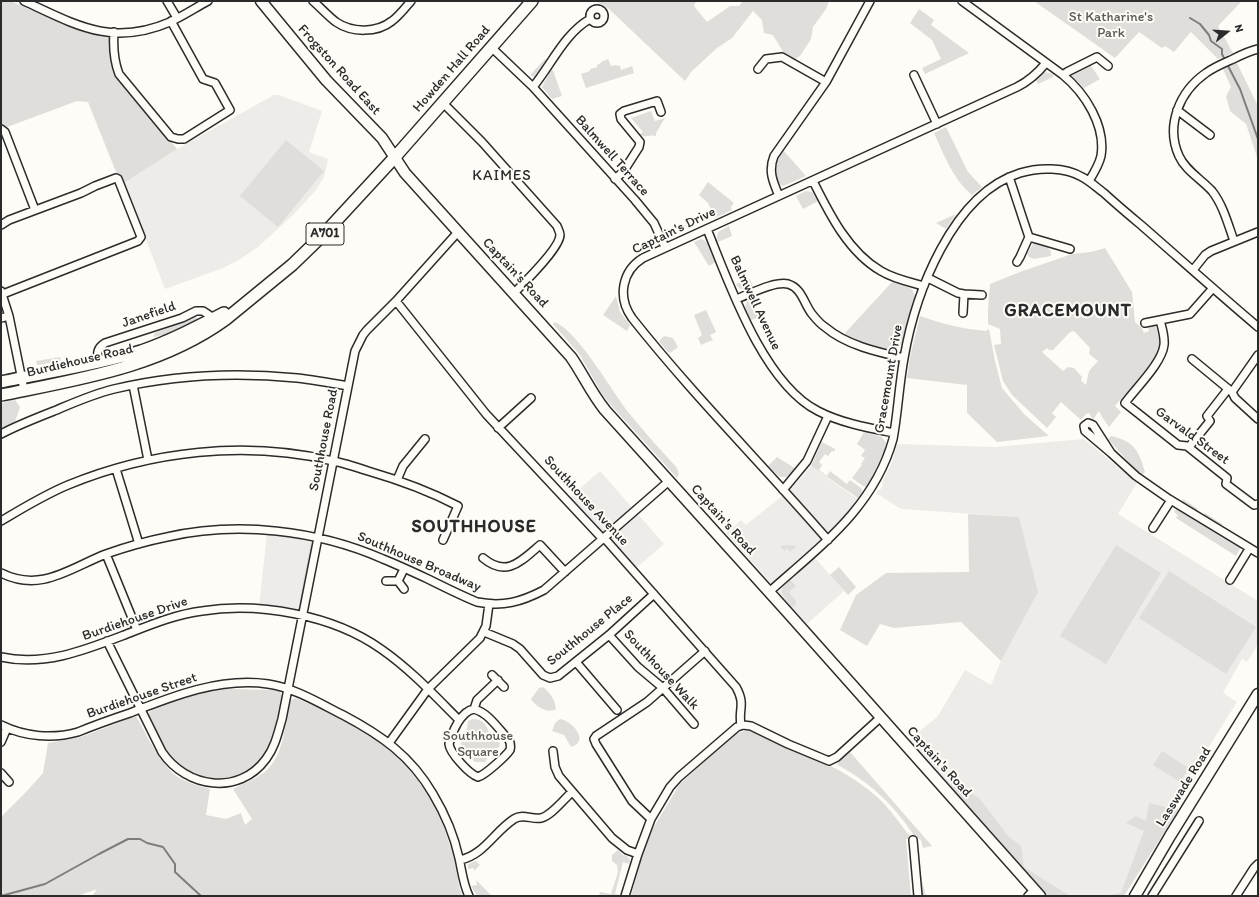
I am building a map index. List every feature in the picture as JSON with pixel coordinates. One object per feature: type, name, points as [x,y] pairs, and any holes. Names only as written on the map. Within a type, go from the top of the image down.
[{"type":"main road","name":"Frogston Road East","points":[[261,1],[326,80],[382,138],[395,157]]},
{"type":"main road","name":"Howden Hall Road","points":[[395,157],[532,1]]},
{"type":"main road","name":"Captain's Road","points":[[395,157],[405,173],[571,357],[580,370],[592,393],[604,410],[881,717],[1034,894]]},
{"type":"main road","name":"Burdiehouse Road","points":[[1,394],[85,378],[140,362],[186,343],[246,303],[292,265],[323,236],[395,157]]},
{"type":"main road","name":"Burdiehouse Road","points":[[1,382],[98,362],[140,351],[213,324]]},
{"type":"main road","name":"Lasswade Road","points":[[1135,896],[1170,836],[1258,694]]},
{"type":"street","points":[[24,1],[75,24],[98,31],[114,32],[133,32],[144,30],[174,20],[208,1]]},
{"type":"street","points":[[114,32],[113,40],[116,65],[119,74],[171,137],[184,139],[230,110],[215,83],[203,79],[174,20],[167,1]]},
{"type":"street","points":[[314,1],[340,25],[357,30],[368,30],[382,27],[390,22],[411,1]]},
{"type":"street","points":[[779,196],[771,175],[771,165],[774,156],[826,82],[870,1]]},
{"type":"street","points":[[962,1],[1063,75],[1077,88],[1094,115],[1102,148],[1098,165],[1089,181]]},
{"type":"street","points":[[533,87],[551,60],[583,23],[590,19]]},
{"type":"street","name":"Balmwell Terrace","points":[[491,47],[533,87],[616,179],[654,223],[665,247]]},
{"type":"street","points":[[1234,241],[1224,212],[1215,196],[1191,172],[1179,157],[1173,130],[1177,110],[1184,96],[1200,78],[1211,69],[1258,49]]},
{"type":"street","points":[[758,69],[766,59],[782,57],[826,82]]},
{"type":"street","points":[[1063,75],[1097,57],[1108,66]]},
{"type":"street","name":"Captain's Drive","points":[[828,540],[684,379],[628,312],[623,294],[624,281],[628,272],[639,260],[665,247],[938,124],[1026,82],[1037,74],[1046,63]]},
{"type":"street","points":[[914,75],[938,124]]},
{"type":"street","points":[[616,179],[623,172],[639,147],[640,142],[621,118],[620,114],[624,111],[657,101],[661,112]]},
{"type":"street","points":[[442,102],[482,142],[559,230],[560,235],[557,244],[539,268],[513,294]]},
{"type":"street","points":[[1177,110],[1210,135]]},
{"type":"street","points":[[1,130],[5,132],[35,210]]},
{"type":"street","name":"Gracemount Drive","points":[[769,592],[828,540],[859,508],[875,484],[890,450],[894,433],[904,358],[914,313],[924,286],[948,236],[966,210],[988,190],[1009,177],[1030,171],[1057,170],[1076,174],[1089,181],[1258,327]]},
{"type":"street","points":[[1009,177],[1029,237],[1017,262]]},
{"type":"street","points":[[1,225],[9,220],[116,178],[118,179],[141,236],[138,241],[2,293],[9,316],[24,390]]},
{"type":"street","points":[[813,181],[841,230],[858,252],[869,263],[892,276],[924,286]]},
{"type":"street","name":"Balmwell Avenue","points":[[707,228],[736,299],[753,334],[776,373],[809,406],[828,416],[854,424],[894,433]]},
{"type":"street","name":"Southhouse Road","points":[[106,642],[162,752],[173,766],[185,775],[196,780],[215,784],[243,777],[258,768],[271,751],[279,731],[355,351],[362,335],[458,232]]},
{"type":"street","points":[[1192,270],[1205,255],[1217,248],[1258,232]]},
{"type":"street","points":[[1029,237],[1070,249]]},
{"type":"street","points":[[928,278],[964,294],[982,295]]},
{"type":"street","points":[[736,299],[775,284],[788,284],[798,290],[811,314],[834,334],[849,342],[904,358]]},
{"type":"street","points":[[1145,323],[1190,314],[1213,288]]},
{"type":"street","points":[[963,312],[964,294]]},
{"type":"street","name":"Southhouse Avenue","points":[[396,300],[462,386],[498,428],[603,538],[736,687],[742,705],[740,718],[741,725]]},
{"type":"street","name":"Janefield","points":[[98,362],[97,353],[100,346],[105,343],[182,318],[196,311],[203,311],[209,316],[213,324]]},
{"type":"street","points":[[1,318],[9,316]]},
{"type":"street","name":"Garvald Street","points":[[1160,320],[1164,340],[1162,352],[1155,366],[1125,403],[1178,445],[1189,447],[1227,478],[1226,484],[1254,505],[1258,504]]},
{"type":"street","points":[[1189,447],[1210,422],[1207,416],[1230,391],[1258,355]]},
{"type":"street","points":[[1192,359],[1230,391],[1235,398],[1258,419]]},
{"type":"street","points":[[1,434],[45,414],[87,398],[133,385],[192,377],[222,375],[277,376],[348,386]]},
{"type":"street","points":[[133,385],[148,460]]},
{"type":"street","points":[[498,428],[531,398]]},
{"type":"street","points":[[784,490],[807,461],[828,416]]},
{"type":"street","points":[[397,480],[403,466],[425,438]]},
{"type":"street","points":[[1,521],[30,503],[68,485],[116,469],[164,456],[234,450],[289,453],[333,461],[397,480],[445,499],[458,506],[443,540]]},
{"type":"street","points":[[1111,453],[1136,476],[1171,500],[1258,553]]},
{"type":"street","points":[[116,469],[139,544]]},
{"type":"street","name":"Southhouse Broadway","points":[[1,573],[24,581],[41,580],[58,576],[106,554],[168,537],[218,530],[260,530],[318,537],[350,546],[382,558],[468,599],[489,604],[511,603],[528,598],[544,590],[669,481]]},
{"type":"street","points":[[1153,528],[1171,500]]},
{"type":"street","name":"Southhouse Broadway","points":[[484,558],[495,566],[507,567],[521,560],[540,545],[565,572]]},
{"type":"street","points":[[1230,580],[1250,549]]},
{"type":"street","points":[[106,554],[137,630]]},
{"type":"street","points":[[398,581],[404,569]]},
{"type":"street","points":[[386,581],[398,581],[404,588]]},
{"type":"street","name":"Southhouse Place","points":[[484,632],[513,644],[520,649],[547,678],[554,678],[609,635],[654,594]]},
{"type":"street","points":[[389,743],[428,689],[477,642],[484,632],[489,604]]},
{"type":"street","name":"Burdiehouse Drive","points":[[1,657],[15,660],[37,660],[67,655],[185,614],[216,609],[246,608],[303,615],[322,620],[352,632],[366,639],[398,661],[428,689]]},
{"type":"street","name":"Southhouse Walk","points":[[609,635],[638,667],[663,688],[694,724]]},
{"type":"street","points":[[651,819],[632,802],[594,740],[598,733],[647,702],[705,651]]},
{"type":"street","points":[[576,662],[616,710]]},
{"type":"street","points":[[474,710],[478,700],[495,678],[504,687]]},
{"type":"street","name":"Burdiehouse Street","points":[[1,742],[4,727],[41,736],[68,735],[180,694],[229,684],[267,684],[287,689],[307,697],[351,719],[380,736],[408,760],[422,776],[433,793],[448,822],[460,860],[464,883],[469,896]]},
{"type":"street","points":[[428,689],[460,720]]},
{"type":"street","points":[[471,710],[474,710],[480,711],[488,717],[509,740],[510,744],[509,751],[485,774],[478,777],[471,773],[449,747],[450,740],[460,720],[471,710]]},
{"type":"street","points":[[625,896],[651,819],[670,787],[679,777],[733,730],[741,725],[751,726],[828,761],[837,757],[881,717]]},
{"type":"street","points":[[553,751],[557,772],[572,792],[612,838],[627,850],[638,854]]},
{"type":"street","points":[[1,773],[8,782]]},
{"type":"street","points":[[460,860],[474,856],[513,820],[523,816],[537,818],[546,816],[572,792]]},
{"type":"street","points":[[1152,896],[1199,821]]},
{"type":"street","points":[[915,843],[918,896]]},
{"type":"street","points":[[1236,896],[1258,864]]},
{"type":"shaded area","points":[[274,95],[279,95],[322,111],[309,152],[328,159],[324,177],[316,190],[294,214],[258,247],[239,260],[223,268],[165,289],[124,183],[177,149]]},
{"type":"shaded area","points":[[1084,439],[1137,483],[1118,514],[1258,601],[1258,644],[1247,662],[1242,659],[1223,693],[1237,702],[1183,788],[1178,799],[1178,810],[1124,896],[1051,896],[1046,894],[908,741],[938,716],[965,670],[991,685],[1001,661],[1037,592],[1019,517],[901,509],[876,493],[883,485],[882,483],[892,462],[897,444],[995,447]]},
{"type":"shaded area","points":[[811,466],[860,501],[810,552],[844,591],[807,624],[726,533],[741,520],[746,525],[792,488]]},
{"type":"shaded area","points":[[600,471],[664,544],[635,569],[569,498]]},
{"type":"shaded area","points":[[267,534],[314,541],[301,611],[259,607]]},
{"type":"green space","points":[[1,1],[10,1],[71,26],[109,37],[115,74],[177,149],[124,183],[116,172],[88,102],[77,101],[7,127],[1,125]]},
{"type":"green space","points":[[595,1],[696,1],[694,6],[707,22],[730,6],[739,6],[743,1],[829,1],[826,9],[813,27],[811,39],[800,56],[794,60],[785,55],[773,35],[764,33],[762,20],[753,11],[732,38],[717,48],[691,72],[685,81],[609,9]]},
{"type":"green space","name":"St Katharine's Park","points":[[1034,1],[1242,1],[1218,26],[1233,53],[1218,59],[1191,32],[1174,52],[1165,46],[1162,48],[1139,32],[1115,58]]},
{"type":"green space","points":[[919,9],[934,20],[931,25],[969,53],[925,74],[922,68],[941,59],[932,40],[910,23]]},
{"type":"green space","points":[[545,59],[546,60],[540,74],[535,78],[530,75]]},
{"type":"green space","points":[[608,59],[611,66],[620,66],[621,70],[632,66],[634,73],[586,88],[581,74],[590,71],[590,69],[597,67],[597,65],[601,62]]},
{"type":"green space","points":[[1236,61],[1258,106],[1258,160],[1246,124],[1230,111],[1226,96],[1231,87],[1223,69]]},
{"type":"green space","points":[[1089,63],[1100,79],[1084,88],[1070,74]]},
{"type":"green space","points":[[551,70],[553,70],[562,96],[552,99],[542,87]]},
{"type":"green space","points":[[1045,72],[1053,74],[1053,77],[1038,84],[1036,80]]},
{"type":"green space","points":[[651,111],[655,121],[665,118],[656,133],[656,136],[639,135],[643,132],[631,118]]},
{"type":"green space","points":[[946,127],[968,172],[982,187],[972,195],[959,182],[954,174],[934,133]]},
{"type":"green space","points":[[286,140],[324,171],[278,227],[240,196]]},
{"type":"green space","points":[[783,150],[806,176],[783,186],[776,178],[775,169]]},
{"type":"green space","points":[[708,182],[734,203],[731,207],[732,210],[715,218],[708,203],[699,195]]},
{"type":"green space","points":[[806,191],[812,192],[818,201],[803,209],[796,196]]},
{"type":"green space","points":[[956,214],[946,229],[936,223]]},
{"type":"green space","points":[[729,226],[732,236],[718,242],[718,232]]},
{"type":"green space","points":[[701,239],[709,245],[716,262],[709,266],[694,242]]},
{"type":"green space","points":[[1036,243],[1047,247],[1051,251],[1051,256],[1034,259],[1029,257],[1027,254],[1033,244]]},
{"type":"green space","points":[[1105,248],[1132,292],[1135,322],[1142,328],[1144,333],[1149,331],[1148,326],[1152,325],[1156,327],[1159,348],[1152,363],[1146,371],[1115,406],[1121,412],[1109,427],[1099,411],[1093,420],[1089,413],[1086,414],[1081,420],[1061,402],[1052,413],[1056,417],[1047,428],[1012,395],[1003,381],[994,345],[1001,344],[1000,329],[988,324],[990,284],[1072,254],[1091,252]],"holes":[[[1074,331],[1090,348],[1089,354],[1098,361],[1089,371],[1086,385],[1081,381],[1082,377],[1074,368],[1068,367],[1063,371],[1042,352],[1047,348],[1049,350],[1053,350],[1070,332]]]},
{"type":"green space","points":[[750,279],[753,287],[748,289],[744,290],[736,284]]},
{"type":"green space","points":[[892,282],[896,282],[912,289],[915,296],[901,346],[896,348],[881,347],[846,335],[845,333]]},
{"type":"green space","points":[[616,296],[620,312],[630,325],[627,331],[603,315]]},
{"type":"green space","points":[[751,299],[759,317],[751,320],[746,308],[746,303]]},
{"type":"green space","points":[[706,310],[716,332],[710,335],[713,340],[701,345],[698,338],[702,335],[694,315]]},
{"type":"green space","points":[[196,316],[197,319],[169,334],[153,337],[155,333]]},
{"type":"green space","points":[[920,316],[944,324],[986,331],[989,329],[1002,388],[1024,414],[1049,436],[997,442],[967,413],[967,385],[907,378],[910,357]]},
{"type":"green space","points":[[554,322],[563,327],[583,348],[629,413],[677,468],[679,474],[677,478],[602,394],[580,355],[553,324]]},
{"type":"green space","points":[[664,336],[673,338],[678,347],[670,353],[659,341]]},
{"type":"green space","points":[[60,357],[61,361],[37,365],[36,361]]},
{"type":"green space","points":[[15,400],[20,407],[15,422],[1,429],[1,405],[4,402]]},
{"type":"green space","points":[[864,432],[882,437],[886,443],[885,449],[867,487],[863,486],[852,478],[862,465],[861,464],[865,458],[861,456],[865,450],[857,444]]},
{"type":"green space","points":[[1111,436],[1119,438],[1130,444],[1138,453],[1145,472],[1141,476],[1108,439]]},
{"type":"green space","points":[[822,442],[835,449],[834,452],[832,451],[828,456],[825,454],[819,462],[822,465],[819,470],[827,476],[830,471],[847,484],[850,480],[861,488],[863,492],[858,498],[811,466]]},
{"type":"green space","points":[[777,457],[796,469],[787,477],[780,477],[768,466]]},
{"type":"green space","points":[[1183,499],[1198,509],[1196,513],[1181,503]]},
{"type":"green space","points":[[1178,506],[1241,547],[1236,556],[1176,518],[1178,515],[1174,512]]},
{"type":"green space","points":[[1205,513],[1222,524],[1220,528],[1203,517]]},
{"type":"green space","points":[[968,514],[1019,517],[1038,592],[1001,661],[961,622],[894,628],[880,624],[867,646],[840,630],[856,595],[886,573],[969,572]]},
{"type":"green space","points":[[310,545],[313,545],[301,604],[299,604]]},
{"type":"green space","points":[[1116,545],[1161,573],[1106,664],[1060,636]]},
{"type":"green space","points":[[780,546],[797,546],[790,552],[787,548],[784,551]]},
{"type":"green space","points":[[839,567],[856,587],[848,595],[830,575]]},
{"type":"green space","points":[[1169,571],[1256,627],[1226,674],[1139,618]]},
{"type":"green space","points":[[789,579],[796,586],[789,592],[796,601],[796,605],[792,607],[784,597],[782,590],[785,583]]},
{"type":"green space","points":[[543,687],[552,696],[556,709],[549,711],[542,709],[531,699],[539,688]]},
{"type":"green space","points":[[225,689],[274,690],[280,692],[282,696],[273,741],[266,755],[258,764],[248,771],[237,776],[225,778],[200,776],[188,771],[173,760],[160,742],[148,715],[152,710],[170,702]]},
{"type":"green space","points":[[295,698],[320,708],[365,732],[403,763],[419,782],[433,804],[444,828],[454,859],[462,896],[92,896],[97,889],[78,896],[1,896],[1,817],[43,773],[48,743],[81,737],[136,716],[154,749],[171,772],[186,781],[210,789],[206,815],[226,819],[241,813],[245,825],[252,819],[233,789],[260,775],[268,769],[273,762],[281,747],[289,704],[291,700]]},
{"type":"green space","name":"Southhouse Square","points":[[473,719],[483,722],[489,732],[493,734],[495,740],[500,743],[499,747],[494,750],[493,754],[489,756],[485,762],[475,762],[462,749],[461,742],[467,729],[468,721]]},
{"type":"green space","points":[[560,719],[569,723],[577,731],[579,740],[577,744],[571,747],[564,735],[552,731],[555,723]]},
{"type":"green space","points":[[751,730],[816,758],[863,785],[881,801],[912,839],[906,839],[911,896],[631,896],[642,856],[652,830],[679,785],[735,733]]},
{"type":"green space","points":[[1162,751],[1189,768],[1180,782],[1153,765]]},
{"type":"green space","points":[[850,752],[932,846],[923,848],[921,840],[915,837],[899,815],[881,796],[862,780],[838,765],[837,763]]},
{"type":"green space","points":[[952,783],[979,798],[1009,837],[1021,846],[1024,867],[1070,896],[1048,896],[950,786]]},
{"type":"green space","points":[[1149,803],[1178,810],[1124,896],[1104,896],[1121,893],[1144,831],[1126,823],[1136,816],[1146,821]]},
{"type":"green space","points":[[618,850],[630,860],[629,864],[623,862],[615,894],[620,895],[599,896],[600,892],[611,894],[618,872],[617,865],[612,861],[612,855]]},
{"type":"green space","points":[[476,861],[480,865],[474,871],[474,868],[468,869],[468,864]]},
{"type":"green space","points":[[917,861],[926,896],[921,896]]},
{"type":"green space","points":[[476,880],[492,896],[477,896],[471,886],[477,885]]},
{"type":"waterway","points":[[1190,18],[1200,24],[1209,35],[1211,41],[1222,49],[1222,54],[1225,60]]},
{"type":"waterway","points":[[1227,64],[1240,89],[1258,139]]},
{"type":"waterway","points":[[1,896],[45,884],[128,839],[140,839],[147,843],[163,847],[175,864],[175,872],[201,896]]},
{"type":"district","name":"KAIMES","points":[[502,176]]},
{"type":"district","name":"GRACEMOUNT","points":[[1068,311]]},
{"type":"district","name":"SOUTHHOUSE","points":[[474,527]]}]
